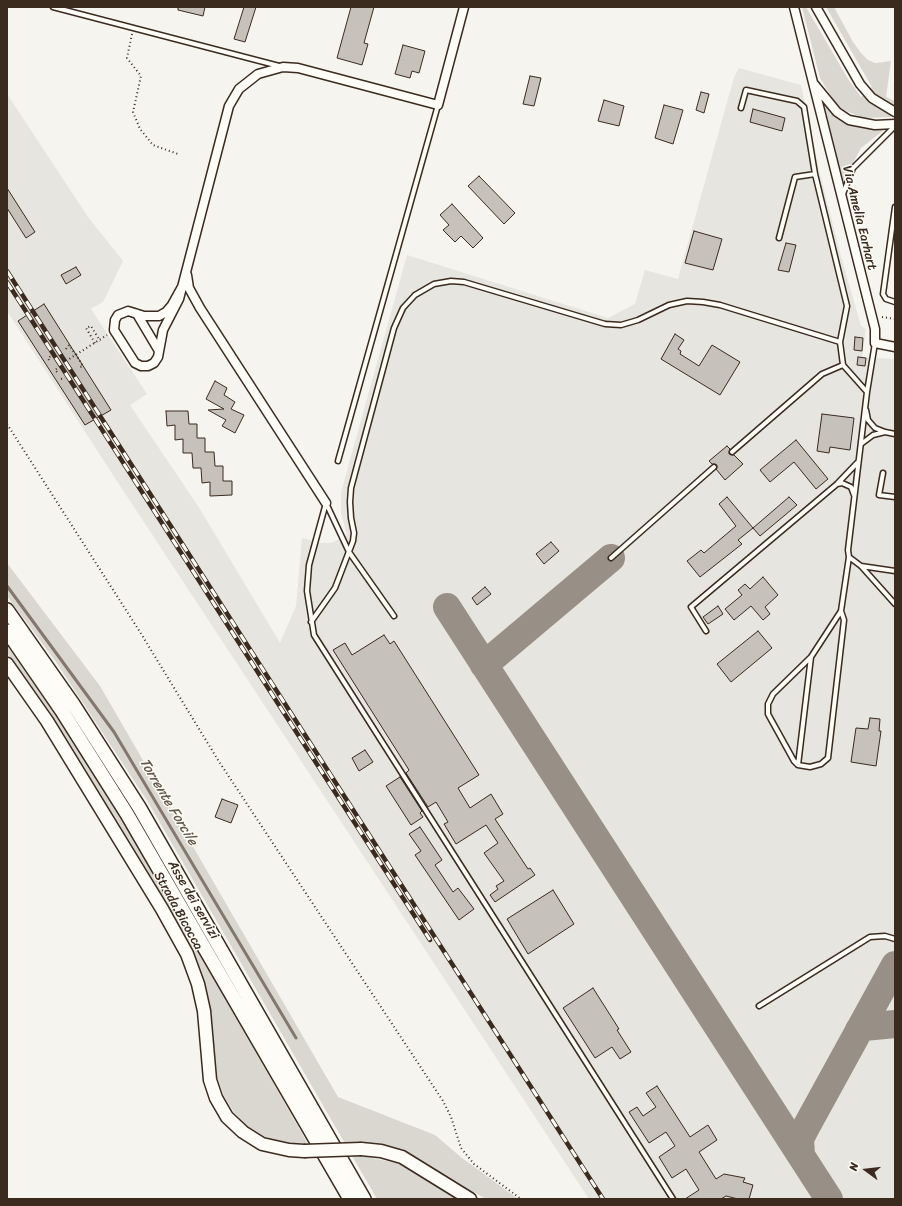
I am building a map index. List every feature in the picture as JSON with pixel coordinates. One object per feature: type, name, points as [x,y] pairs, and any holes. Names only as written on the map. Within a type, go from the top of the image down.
[{"type":"main road","name":"Asse dei servizi","points":[[7,610],[73,704],[139,807],[360,1197]]},
{"type":"main road","name":"Asse dei servizi","points":[[7,631],[62,711],[127,814],[360,1197]]},
{"type":"main road","name":"Strada Bicocca","points":[[7,664],[47,721],[162,909],[187,954],[198,984],[204,1011],[210,1080],[219,1104],[227,1117],[243,1132],[262,1144],[289,1150],[304,1151],[361,1149],[382,1152],[402,1158],[470,1199]]},
{"type":"street","points":[[182,287],[172,305],[166,312],[152,317],[128,311],[118,315],[115,320],[114,330],[135,363],[141,366],[148,366],[154,363],[158,357],[164,330],[176,308],[182,287],[229,106],[239,89],[258,74],[283,67],[298,68],[438,105],[464,7]]},
{"type":"street","name":"Via Amelia Earhart","points":[[794,7],[811,80],[875,330],[875,343]]},
{"type":"street","points":[[816,7],[848,65],[867,92],[878,102],[895,112]]},
{"type":"street","points":[[811,80],[837,112],[849,120],[875,125],[895,125]]},
{"type":"street","points":[[186,272],[189,288],[200,308],[326,502]]},
{"type":"street","points":[[138,314],[159,350]]},
{"type":"street","points":[[875,343],[895,347]]},
{"type":"lane","points":[[53,7],[283,67]]},
{"type":"lane","points":[[741,108],[746,90],[798,101],[804,107],[816,174],[847,306],[840,342],[842,365],[867,392]]},
{"type":"lane","points":[[338,461],[438,105]]},
{"type":"lane","points":[[841,198],[853,168],[895,125]]},
{"type":"lane","points":[[779,238],[795,177],[816,174]]},
{"type":"lane","points":[[895,207],[883,294],[886,299],[895,302]]},
{"type":"lane","points":[[311,622],[335,588],[349,552],[354,533],[350,518],[351,488],[394,328],[403,308],[414,295],[434,284],[451,281],[464,282],[605,324],[621,325],[638,320],[670,305],[688,301],[703,302],[720,305],[840,342]]},
{"type":"lane","points":[[841,611],[844,620],[828,758],[821,764],[810,767],[798,764],[794,761],[768,714],[768,704],[773,694],[811,657],[841,611],[849,557],[848,550],[862,429],[875,343]]},
{"type":"lane","points":[[732,452],[822,374],[842,365]]},
{"type":"lane","points":[[865,407],[868,420],[875,428],[895,434]]},
{"type":"lane","points":[[860,448],[867,438],[885,432]]},
{"type":"lane","points":[[706,631],[691,607],[837,484],[858,461]]},
{"type":"lane","points":[[610,558],[714,467]]},
{"type":"lane","points":[[883,473],[879,495],[895,497]]},
{"type":"lane","points":[[837,484],[842,483],[850,487],[854,498]]},
{"type":"lane","points":[[326,502],[349,552],[394,616]]},
{"type":"lane","points":[[326,502],[309,565],[307,591],[314,635],[673,1199]]},
{"type":"lane","points":[[849,557],[861,566],[895,604]]},
{"type":"lane","points":[[861,566],[895,571]]},
{"type":"lane","points":[[798,764],[811,657]]},
{"type":"lane","points":[[758,1006],[870,936],[885,936],[895,939]]},
{"type":"path","points":[[133,27],[127,58],[141,76],[133,112],[140,129],[153,145],[178,154]]},
{"type":"path","points":[[66,361],[72,358],[100,341],[92,326],[86,328],[95,344]]},
{"type":"path","points":[[66,349],[69,345],[83,366],[78,368]]},
{"type":"path","points":[[49,360],[48,358],[52,356]]},
{"type":"path","points":[[57,372],[55,370],[59,367]]},
{"type":"path","points":[[61,379],[65,378]]},
{"type":"path","points":[[7,424],[140,632],[218,760],[443,1101],[451,1117],[461,1148],[474,1164],[521,1199]]},
{"type":"shaded area","points":[[802,7],[806,7],[848,79],[861,97],[872,87],[826,7],[834,7],[853,42],[868,60],[875,63],[891,61],[886,97],[895,101],[895,113],[890,117],[863,118],[842,109],[833,99],[820,78]]},
{"type":"shaded area","points":[[739,68],[801,85],[820,174],[841,256],[861,326],[866,329],[862,357],[895,359],[895,1199],[589,1199],[113,475],[7,311],[7,94],[88,217],[123,261],[103,302],[91,309],[147,394],[130,405],[200,509],[280,643],[296,606],[302,538],[321,543],[331,543],[347,535],[341,513],[341,492],[407,255],[608,318],[635,304],[645,270],[678,279],[729,95],[735,75]]},
{"type":"shaded area","points":[[824,104],[838,117],[855,125],[873,129],[889,126],[861,148],[841,185]]},
{"type":"shaded area","points":[[7,563],[100,686],[338,1097],[435,1135],[462,1158],[518,1199],[486,1199],[396,1148],[379,1143],[360,1142],[362,1156],[401,1164],[460,1199],[377,1199],[148,802],[56,662],[7,596]]},
{"type":"shaded area","points":[[7,646],[55,714],[121,817],[308,1144],[285,1143],[265,1137],[247,1126],[234,1112],[223,1095],[217,1077],[192,951],[116,820],[51,717],[7,653]]},
{"type":"building","points":[[178,7],[205,7],[203,16],[178,10]]},
{"type":"building","points":[[244,7],[256,7],[245,42],[234,39]]},
{"type":"building","points":[[351,7],[374,7],[364,43],[368,44],[362,65],[337,58]]},
{"type":"building","points":[[403,45],[425,51],[419,73],[412,71],[410,78],[395,74]]},
{"type":"building","points":[[530,76],[541,78],[534,106],[523,104]]},
{"type":"building","points":[[701,92],[709,94],[704,113],[696,110]]},
{"type":"building","points":[[604,100],[624,106],[619,126],[598,121]]},
{"type":"building","points":[[664,105],[683,110],[673,144],[655,138]]},
{"type":"building","points":[[753,109],[785,118],[782,131],[750,122]]},
{"type":"building","points":[[479,176],[515,213],[504,224],[468,186]]},
{"type":"building","points":[[7,188],[35,232],[26,238],[7,208]]},
{"type":"building","points":[[452,204],[483,238],[473,248],[461,236],[455,242],[443,230],[449,225],[440,215]]},
{"type":"building","points":[[694,231],[722,239],[713,270],[685,263]]},
{"type":"building","points":[[786,243],[796,245],[789,272],[778,270]]},
{"type":"building","points":[[76,267],[81,275],[66,284],[61,275]]},
{"type":"building","points":[[44,304],[111,410],[85,425],[18,321]]},
{"type":"building","points":[[675,334],[684,340],[678,349],[681,351],[680,354],[699,366],[712,345],[740,362],[720,395],[661,359]]},
{"type":"building","points":[[855,337],[863,338],[862,351],[854,350]]},
{"type":"building","points":[[858,357],[866,358],[865,366],[857,365]]},
{"type":"building","points":[[215,381],[227,388],[224,395],[235,402],[231,409],[244,415],[235,433],[222,426],[226,420],[208,410],[224,409],[206,399]]},
{"type":"building","points":[[166,411],[188,411],[189,424],[197,424],[197,438],[205,438],[205,452],[214,452],[215,466],[223,466],[223,481],[232,481],[232,495],[210,496],[210,482],[202,483],[201,468],[193,468],[192,453],[183,453],[183,439],[175,440],[175,425],[167,426]]},
{"type":"building","points":[[822,414],[854,418],[850,450],[830,447],[829,453],[817,451]]},
{"type":"building","points":[[796,440],[828,479],[816,489],[794,462],[770,482],[760,470]]},
{"type":"building","points":[[727,446],[730,449],[729,454],[734,455],[743,464],[725,480],[716,469],[717,465],[712,464],[709,461]]},
{"type":"building","points":[[727,497],[753,528],[738,540],[742,544],[700,577],[687,561],[701,550],[704,553],[736,526],[719,504]]},
{"type":"building","points":[[789,497],[797,505],[760,536],[753,528]]},
{"type":"building","points":[[551,542],[559,551],[544,564],[536,554]]},
{"type":"building","points":[[763,577],[778,595],[765,607],[770,614],[763,620],[751,606],[734,620],[725,609],[742,595],[738,590],[745,584],[750,589]]},
{"type":"building","points":[[485,587],[491,594],[477,605],[472,598]]},
{"type":"building","points":[[718,606],[723,614],[708,624],[703,617]]},
{"type":"building","points":[[758,631],[772,648],[731,682],[717,664]]},
{"type":"building","points":[[384,635],[390,644],[394,641],[479,775],[458,788],[470,808],[491,794],[503,814],[495,819],[528,869],[530,868],[535,875],[495,902],[490,895],[498,889],[496,886],[504,881],[484,853],[498,843],[486,825],[456,844],[444,824],[448,822],[436,802],[428,807],[406,773],[409,770],[333,650],[345,643],[352,655]]},
{"type":"building","points":[[870,718],[880,719],[879,731],[881,731],[876,766],[851,762],[856,728],[868,729]]},
{"type":"building","points":[[365,750],[373,762],[359,771],[352,758]]},
{"type":"building","points":[[400,777],[422,811],[420,813],[423,817],[411,825],[386,786]]},
{"type":"building","points":[[222,799],[238,805],[231,823],[215,817]]},
{"type":"building","points":[[420,827],[442,860],[435,865],[453,892],[458,888],[474,909],[459,920],[415,855],[421,851],[409,834]]},
{"type":"building","points":[[553,890],[574,924],[528,954],[507,919]]},
{"type":"building","points":[[593,988],[619,1029],[617,1030],[631,1052],[620,1059],[612,1047],[595,1058],[563,1008]]},
{"type":"building","points":[[657,1086],[690,1137],[708,1125],[717,1140],[699,1152],[716,1179],[724,1174],[745,1178],[743,1182],[753,1185],[749,1199],[738,1199],[726,1196],[721,1199],[685,1199],[699,1190],[686,1169],[672,1178],[659,1157],[675,1146],[666,1132],[649,1143],[629,1112],[637,1107],[643,1116],[656,1107],[646,1093]]},
{"type":"waterway","name":"Torrente Forcile","points":[[7,586],[114,732],[296,1038]]},
{"type":"taxiway","points":[[484,665],[611,558]]},
{"type":"taxiway","points":[[447,607],[829,1199]]},
{"type":"taxiway","points":[[801,1155],[800,1139],[895,965]]},
{"type":"taxiway","points":[[859,1030],[864,1027],[895,1024]]},
{"type":"railway","points":[[7,271],[603,1199]]},
{"type":"railway","points":[[7,282],[430,940]]}]
